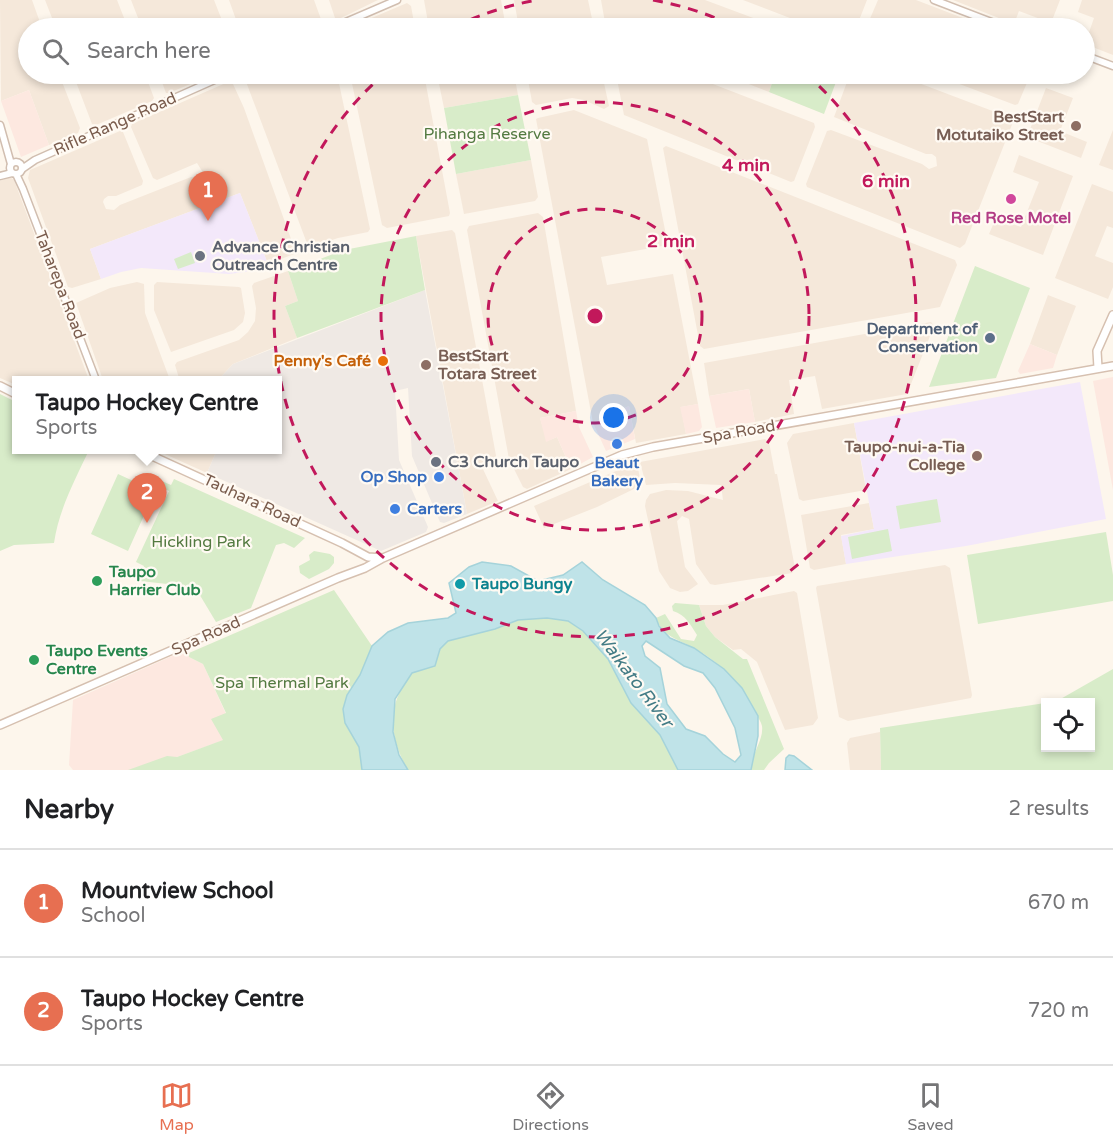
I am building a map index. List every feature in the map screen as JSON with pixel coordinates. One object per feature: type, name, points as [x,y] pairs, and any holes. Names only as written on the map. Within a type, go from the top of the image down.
[{"type":"main road","points":[[1098,368],[1097,351],[1113,315]]},
{"type":"main road","name":"Spa Road","points":[[0,725],[603,463],[636,451],[1113,366]]},
{"type":"main road","name":"Tauhara Road","points":[[148,454],[342,543],[364,556]]},
{"type":"main road","points":[[352,573],[364,556]]},
{"type":"main road","name":"Spa Road","points":[[364,556],[383,558]]},
{"type":"street","points":[[355,18],[397,0]]},
{"type":"street","points":[[934,0],[981,18]]},
{"type":"street","points":[[1095,59],[1113,66]]},
{"type":"street","name":"Rifle Range Road","points":[[0,174],[206,84]]},
{"type":"street","name":"Taharepa Road","points":[[0,125],[94,376]]},
{"type":"shaded area","points":[[0,0],[32,0],[38,18],[18,18],[18,84],[63,84],[80,128],[78,133],[49,145],[29,90],[1,101]]},
{"type":"shaded area","points":[[45,0],[117,0],[124,18],[52,18]]},
{"type":"shaded area","points":[[131,0],[214,0],[221,18],[138,18]]},
{"type":"shaded area","points":[[229,0],[314,0],[321,18],[235,18]]},
{"type":"shaded area","points":[[329,0],[378,0],[341,18],[335,18]]},
{"type":"shaded area","points":[[424,0],[501,0],[504,18],[427,18]]},
{"type":"shaded area","points":[[514,0],[588,0],[592,18],[517,18]]},
{"type":"shaded area","points":[[601,0],[705,0],[753,18],[604,18]]},
{"type":"shaded area","points":[[743,0],[867,0],[860,18],[790,18]]},
{"type":"shaded area","points":[[878,0],[916,0],[963,18],[870,18]]},
{"type":"shaded area","points":[[953,0],[1060,0],[1053,18],[1038,18],[1019,11],[1016,18],[999,18]]},
{"type":"shaded area","points":[[1082,0],[1113,0],[1113,55],[1095,48],[1095,18],[1078,12]]},
{"type":"shaded area","points":[[407,3],[411,6],[413,18],[372,18]]},
{"type":"shaded area","points":[[77,84],[149,84],[154,98],[152,101],[96,125],[92,124]]},
{"type":"shaded area","points":[[163,84],[190,84],[169,93],[166,93]]},
{"type":"shaded area","points":[[223,84],[233,84],[244,108],[295,250],[294,254],[268,264],[240,193],[90,249],[101,279],[72,288],[68,287],[28,178],[30,170],[120,131],[123,132],[143,181],[142,185],[104,199],[106,209],[114,210],[120,205],[191,177],[201,176],[202,171],[197,163],[157,180],[153,178],[131,127],[132,124]]},
{"type":"shaded area","points":[[247,84],[339,84],[370,229],[368,232],[308,246]]},
{"type":"shaded area","points":[[352,84],[426,84],[450,213],[449,216],[387,228],[382,225]]},
{"type":"shaded area","points":[[439,84],[516,84],[518,95],[444,108]]},
{"type":"shaded area","points":[[529,84],[604,84],[609,106],[604,109],[584,100],[572,98],[536,105],[532,102]]},
{"type":"shaded area","points":[[618,84],[713,84],[814,123],[815,127],[794,181],[791,182],[624,115]]},
{"type":"shaded area","points":[[749,84],[772,84],[769,92]]},
{"type":"shaded area","points":[[846,84],[921,84],[1011,118],[1013,122],[965,244],[960,248],[807,187],[806,184],[827,131],[831,130],[922,164],[929,169],[937,166],[936,157],[932,154],[926,154],[834,117]]},
{"type":"shaded area","points":[[959,84],[1026,84],[1018,104],[1015,105]]},
{"type":"shaded area","points":[[1046,88],[1073,98],[1060,131],[1087,142],[1081,158],[1027,137]]},
{"type":"shaded area","points":[[29,90],[49,145],[21,157],[1,101]]},
{"type":"shaded area","points":[[574,110],[647,139],[668,245],[601,257],[607,285],[673,274],[698,404],[681,407],[686,434],[636,443],[629,406],[593,423],[536,119]]},
{"type":"shaded area","points":[[1113,130],[1113,170],[1099,165]]},
{"type":"shaded area","points":[[666,146],[955,260],[957,265],[940,307],[704,349],[700,346],[663,148]]},
{"type":"shaded area","points":[[1019,155],[1073,176],[1043,255],[989,234],[996,218],[1021,227],[1039,182],[1013,172]]},
{"type":"shaded area","points":[[531,160],[538,197],[535,201],[464,214],[456,174]]},
{"type":"shaded area","points":[[10,177],[14,180],[88,376],[12,376],[12,383],[0,378],[0,181]]},
{"type":"shaded area","points":[[1092,184],[1113,192],[1113,228],[1107,226],[1095,256],[1113,263],[1113,287],[1108,299],[1055,278]]},
{"type":"shaded area","points":[[240,193],[268,264],[245,272],[229,274],[141,268],[101,279],[90,249]]},
{"type":"shaded area","points":[[538,213],[543,217],[576,411],[540,418],[547,441],[557,437],[571,469],[527,489],[523,487],[509,459],[467,230],[469,226]]},
{"type":"shaded area","points":[[452,230],[455,233],[497,461],[482,467],[498,501],[467,514],[416,236]]},
{"type":"shaded area","points":[[288,271],[298,301],[285,306],[297,338],[233,364],[222,376],[178,376],[175,365],[177,362],[239,340],[248,332],[255,321],[256,308],[252,286],[254,283]]},
{"type":"shaded area","points":[[137,282],[144,284],[145,313],[169,376],[102,376],[76,303],[110,288]]},
{"type":"shaded area","points":[[157,282],[239,287],[245,313],[243,322],[234,330],[171,352],[154,310],[154,285]]},
{"type":"shaded area","points":[[425,290],[467,514],[444,523],[440,522],[412,456],[408,388],[395,391],[399,460],[428,527],[426,532],[381,551],[207,473],[215,454],[282,454],[282,376],[222,376],[233,364]]},
{"type":"shaded area","points":[[1048,295],[1076,306],[1057,355],[1030,344]]},
{"type":"shaded area","points":[[931,322],[934,326],[907,394],[822,409],[815,376],[789,380],[794,414],[755,422],[749,389],[709,396],[704,363]]},
{"type":"shaded area","points":[[1030,344],[1057,355],[1053,368],[1020,374],[1018,371]]},
{"type":"shaded area","points":[[1113,377],[1113,490],[1093,381]]},
{"type":"shaded area","name":"Taupo-nui-a-Tia College","points":[[1080,382],[1106,519],[966,546],[846,564],[841,536],[874,529],[854,423]]},
{"type":"shaded area","points":[[749,389],[755,422],[716,428],[709,396]]},
{"type":"shaded area","points":[[698,404],[702,427],[699,431],[686,434],[680,407]]},
{"type":"shaded area","points":[[629,406],[635,439],[606,451],[593,423]]},
{"type":"shaded area","points":[[576,411],[579,427],[593,457],[571,469],[557,437],[546,442],[540,418]]},
{"type":"shaded area","points":[[854,423],[866,490],[803,501],[799,499],[787,443],[793,434]]},
{"type":"shaded area","points":[[765,439],[769,442],[775,474],[777,474],[795,568],[792,573],[710,584],[696,564],[689,519],[682,516],[677,521],[685,567],[698,584],[688,591],[680,592],[670,588],[659,571],[645,506],[646,500],[650,494],[666,490],[688,491],[723,500],[721,485],[675,483],[646,485],[640,462]]},
{"type":"shaded area","points":[[165,454],[215,454],[207,473]]},
{"type":"shaded area","points":[[637,462],[640,486],[597,507],[544,528],[534,506]]},
{"type":"shaded area","points":[[869,503],[874,529],[841,535],[846,564],[814,570],[810,568],[801,515]]},
{"type":"shaded area","points":[[945,565],[950,568],[971,698],[848,721],[839,717],[817,586]]},
{"type":"shaded area","points":[[794,591],[797,593],[818,718],[813,725],[785,730],[757,662],[741,649],[733,650],[715,637],[706,626],[699,605],[723,605]]},
{"type":"shaded area","points":[[188,649],[189,657],[203,664],[226,714],[224,740],[141,770],[73,770],[69,765],[73,700]]},
{"type":"shaded area","points":[[880,732],[881,770],[850,770],[847,743],[850,738]]},
{"type":"green space","points":[[772,84],[835,84],[824,114],[769,92]]},
{"type":"green space","name":"Pihanga Reserve","points":[[518,95],[531,160],[456,174],[444,108]]},
{"type":"green space","points":[[416,236],[425,290],[297,338],[285,306],[298,301],[288,271],[344,250]]},
{"type":"green space","points":[[191,252],[195,263],[178,269],[174,259]]},
{"type":"green space","points":[[975,266],[1030,288],[996,378],[929,387]]},
{"type":"green space","points":[[0,394],[12,400],[12,454],[87,454],[64,507],[54,543],[14,545],[0,551]]},
{"type":"green space","points":[[118,474],[155,491],[128,551],[91,534]]},
{"type":"green space","name":"Hickling Park","points":[[155,478],[171,485],[174,479],[305,538],[294,548],[284,543],[276,545],[251,608],[216,622],[195,587],[140,581],[144,566],[136,562],[169,491],[153,484]]},
{"type":"green space","points":[[937,499],[941,522],[900,529],[896,506]]},
{"type":"green space","points":[[888,529],[892,551],[852,559],[848,537]]},
{"type":"green space","points":[[1106,532],[1113,575],[1113,601],[978,624],[967,555]]},
{"type":"green space","points":[[314,551],[330,554],[334,557],[334,563],[329,569],[309,579],[300,573],[299,566],[310,560],[309,555]]},
{"type":"green space","name":"Spa Thermal Park","points":[[334,590],[372,646],[360,675],[347,695],[345,723],[359,747],[362,770],[128,770],[167,756],[177,757],[223,740],[211,719],[226,713],[203,664],[189,657],[189,653]]},
{"type":"green space","points":[[675,603],[699,605],[706,626],[715,637],[743,659],[747,659],[784,749],[764,770],[751,770],[762,726],[745,694],[713,661],[672,637],[659,624],[656,618],[665,614],[681,639],[694,641],[697,635],[690,624],[684,617],[673,611],[672,606]]},
{"type":"green space","points":[[547,618],[568,621],[583,631],[608,659],[631,703],[660,735],[678,770],[408,770],[398,749],[393,717],[398,695],[411,674],[417,670],[435,666],[440,649],[447,641],[495,629],[518,620]]},
{"type":"green space","points":[[1113,669],[1113,770],[881,770],[880,728],[1041,704],[1041,752],[1095,752],[1095,698],[1062,698]]},
{"type":"water","name":"Waikato River","points":[[482,562],[511,566],[538,581],[563,575],[582,562],[603,580],[645,605],[670,638],[694,648],[724,669],[742,688],[758,716],[758,736],[751,770],[678,770],[660,735],[631,703],[608,659],[583,631],[568,621],[547,618],[518,620],[495,629],[448,641],[440,649],[435,666],[412,673],[395,699],[393,732],[399,755],[408,770],[362,770],[359,747],[345,723],[343,709],[347,695],[360,675],[372,646],[388,632],[408,623],[448,618],[456,613],[449,583],[469,567]],"holes":[[[646,641],[684,666],[703,673],[715,688],[735,728],[741,755],[735,762],[723,754],[705,736],[686,729],[667,704],[660,668],[645,656],[642,646]]]},
{"type":"water","points":[[789,755],[794,756],[812,770],[785,770],[786,758]]},
{"type":"place","name":"BestStart Motutaiko Street","points":[[1076,126]]},
{"type":"place","name":"Red Rose Motel","points":[[1011,199]]},
{"type":"place","name":"Mountview School","points":[[208,221]]},
{"type":"place","name":"Advance Christian Outreach Centre","points":[[200,256]]},
{"type":"place","name":"Department of Conservation","points":[[990,338]]},
{"type":"place","name":"Penny's Café","points":[[383,361]]},
{"type":"place","name":"BestStart Totara Street","points":[[426,365]]},
{"type":"place","name":"Beaut Bakery","points":[[617,444]]},
{"type":"place","name":"Taupo-nui-a-Tia College","points":[[977,456]]},
{"type":"place","name":"C3 Church Taupo","points":[[436,462]]},
{"type":"place","name":"Op Shop","points":[[439,477]]},
{"type":"place","name":"Carters","points":[[395,509]]},
{"type":"place","name":"Taupo Hockey Centre","points":[[147,523]]},
{"type":"place","name":"Taupo Harrier Club","points":[[97,581]]},
{"type":"place","name":"Taupo Bungy","points":[[460,584]]},
{"type":"place","name":"Taupo Events Centre","points":[[34,660]]}]
